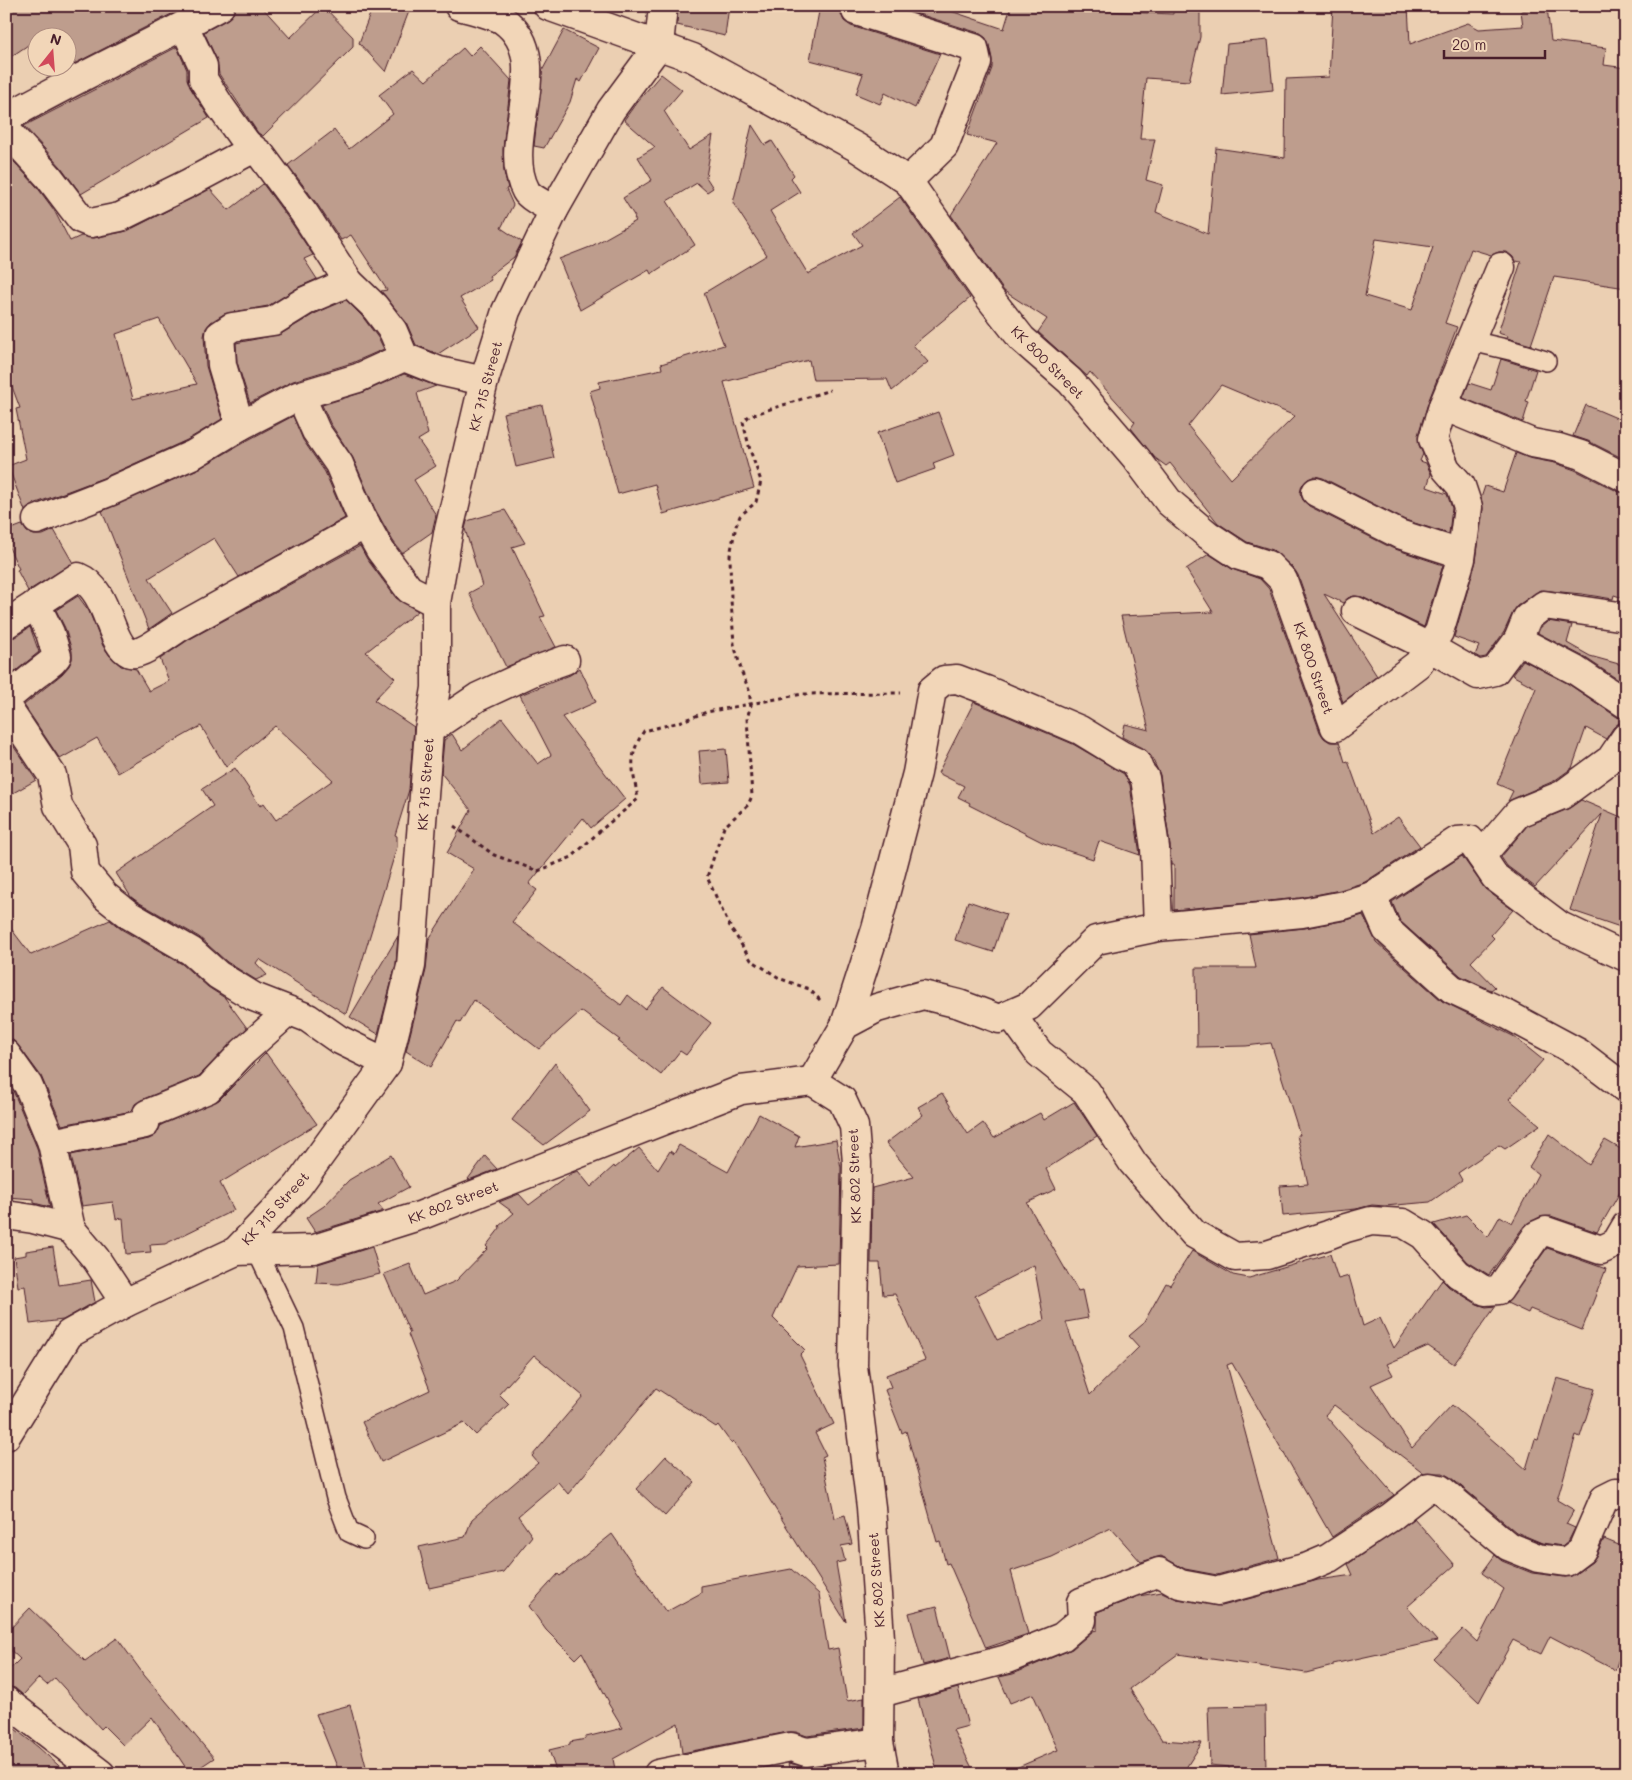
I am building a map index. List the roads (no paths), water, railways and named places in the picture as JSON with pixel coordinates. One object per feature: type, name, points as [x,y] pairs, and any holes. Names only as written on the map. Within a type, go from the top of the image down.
[{"type":"street","points":[[6,118],[54,90],[184,26],[220,6]]},
{"type":"street","points":[[459,6],[502,19],[518,36],[527,57],[525,97],[518,148],[520,173],[526,193],[554,210]]},
{"type":"street","points":[[548,6],[693,58],[848,142],[908,181],[944,146],[977,62],[974,48],[856,11],[855,6]]},
{"type":"street","points":[[659,45],[663,6]]},
{"type":"street","points":[[184,26],[203,66],[203,79],[220,106],[247,144],[261,154],[304,213],[349,282],[374,306],[392,331],[404,356],[439,371],[484,381]]},
{"type":"street","name":"KK 715 Street","points":[[6,1436],[69,1334],[125,1304],[246,1251],[298,1186],[387,1062],[411,966],[429,730],[436,688],[436,603],[448,534],[484,381],[506,311],[554,210],[611,110],[659,45]]},
{"type":"street","points":[[6,130],[49,177],[81,219],[91,223],[120,216],[187,184],[245,153],[247,144]]},
{"type":"street","name":"KK 800 Street","points":[[908,181],[989,298],[1022,339],[1070,381],[1136,458],[1169,502],[1208,535],[1240,556],[1268,565],[1283,580],[1334,727],[1418,664],[1429,647]]},
{"type":"street","points":[[1429,647],[1439,632],[1461,554],[1468,507],[1461,486],[1446,469],[1433,439],[1443,406],[1501,267]]},
{"type":"street","points":[[240,426],[222,365],[220,335],[232,327],[273,321],[307,300],[349,282]]},
{"type":"street","points":[[36,520],[109,492],[194,454],[240,426],[298,396],[358,378],[404,356]]},
{"type":"street","points":[[298,396],[305,406],[316,431],[339,464],[380,550],[409,589],[436,603]]},
{"type":"street","points":[[1443,406],[1532,443],[1559,448],[1581,455],[1626,478]]},
{"type":"street","points":[[1316,492],[1399,534],[1461,554]]},
{"type":"street","points":[[6,624],[78,577],[86,580],[101,599],[123,648],[131,653],[139,653],[177,629],[366,524]]},
{"type":"street","points":[[6,699],[57,656],[50,633],[36,604]]},
{"type":"street","points":[[1356,611],[1429,647],[1478,674],[1495,671],[1518,640],[1527,618],[1544,605],[1626,617]]},
{"type":"street","points":[[1518,640],[1576,670],[1626,704]]},
{"type":"street","points":[[429,730],[478,697],[534,671],[565,660]]},
{"type":"street","points":[[812,1081],[844,1025],[876,929],[917,773],[932,690],[944,680],[957,679],[1080,730],[1136,762],[1145,778],[1155,848],[1158,927]]},
{"type":"street","points":[[6,706],[52,775],[58,806],[82,845],[85,872],[105,896],[129,915],[191,951],[218,975],[254,997],[308,1018],[338,1039],[387,1062]]},
{"type":"street","points":[[1481,856],[1518,813],[1562,795],[1612,758],[1626,738]]},
{"type":"street","points":[[844,1025],[878,1008],[923,995],[959,1004],[1000,1019],[1029,1006],[1096,940],[1158,927],[1302,913],[1344,906],[1372,896],[1457,840],[1470,840],[1495,877],[1560,926],[1626,957]]},
{"type":"street","points":[[1372,896],[1387,930],[1452,989],[1508,1015],[1579,1053],[1626,1089]]},
{"type":"street","points":[[52,1142],[145,1124],[147,1114],[208,1089],[243,1052],[289,1011]]},
{"type":"street","points":[[1011,1014],[1039,1053],[1086,1091],[1133,1163],[1194,1234],[1236,1257],[1267,1255],[1371,1221],[1403,1223],[1423,1235],[1458,1274],[1485,1291],[1492,1291],[1499,1290],[1537,1235],[1546,1231],[1601,1250],[1616,1243],[1626,1226]]},
{"type":"street","points":[[6,1054],[28,1085],[52,1142],[71,1229],[96,1259],[125,1304]]},
{"type":"street","name":"KK 802 Street","points":[[246,1251],[314,1249],[422,1215],[741,1090],[812,1081],[842,1100],[854,1126],[857,1163],[853,1366],[871,1507],[880,1638],[880,1742],[885,1774]]},
{"type":"street","points":[[6,1215],[33,1218],[71,1229]]},
{"type":"street","points":[[880,1693],[1007,1659],[1062,1637],[1082,1620],[1081,1602],[1159,1572],[1180,1584],[1218,1591],[1308,1567],[1337,1553],[1391,1517],[1429,1487],[1440,1488],[1508,1546],[1538,1558],[1566,1562],[1582,1550],[1604,1499],[1616,1493],[1626,1494]]},
{"type":"street","points":[[6,1701],[101,1774]]},
{"type":"street","points":[[658,1774],[791,1748],[806,1752],[880,1742]]},
{"type":"lane","points":[[1471,341],[1546,361]]},
{"type":"lane","points":[[246,1251],[294,1328],[336,1498],[349,1532],[364,1539]]}]
